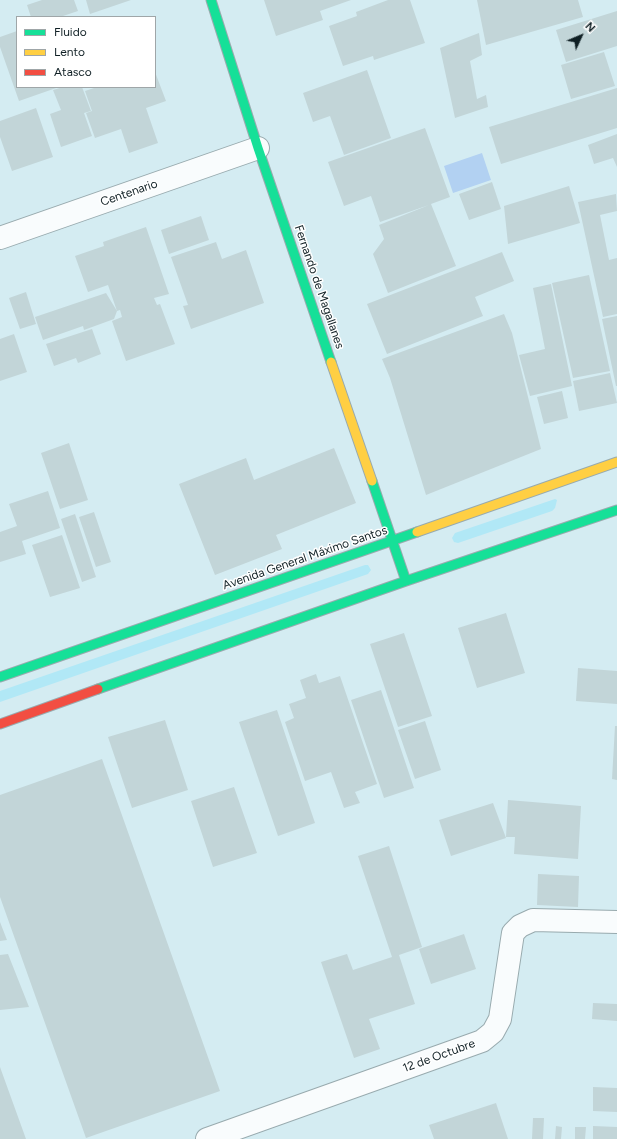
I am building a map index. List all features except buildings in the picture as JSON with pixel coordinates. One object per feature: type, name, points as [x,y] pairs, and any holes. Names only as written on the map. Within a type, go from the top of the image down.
[{"type":"main road","name":"Fernando de Magallanes","points":[[211,0],[258,148],[406,581]]},
{"type":"main road","name":"Avenida General Máximo Santos","points":[[0,677],[617,462]]},
{"type":"main road","points":[[0,724],[406,581],[617,510]]},
{"type":"street","name":"Centenario","points":[[0,238],[258,148]]},
{"type":"street","name":"12 de Octubre","points":[[207,1139],[482,1041],[493,1032],[500,1019],[513,933],[520,926],[533,920],[617,922]]},
{"type":"shaded area","points":[[482,153],[491,180],[453,193],[444,166]]},
{"type":"shaded area","points":[[555,499],[557,500],[555,508],[552,511],[458,543],[454,542],[452,538],[455,533]]},
{"type":"shaded area","points":[[368,565],[371,570],[368,574],[0,702],[0,691]]},
{"type":"traffic: fast","points":[[211,0],[258,148],[331,362]]},
{"type":"traffic: fast","points":[[372,481],[406,581]]},
{"type":"traffic: fast","points":[[98,689],[406,581],[617,510]]},
{"type":"traffic: fast","points":[[0,677],[417,532]]},
{"type":"traffic: slow","points":[[331,362],[372,481]]},
{"type":"traffic: slow","points":[[417,532],[617,462]]},
{"type":"traffic: jam","points":[[0,724],[98,689]]}]
